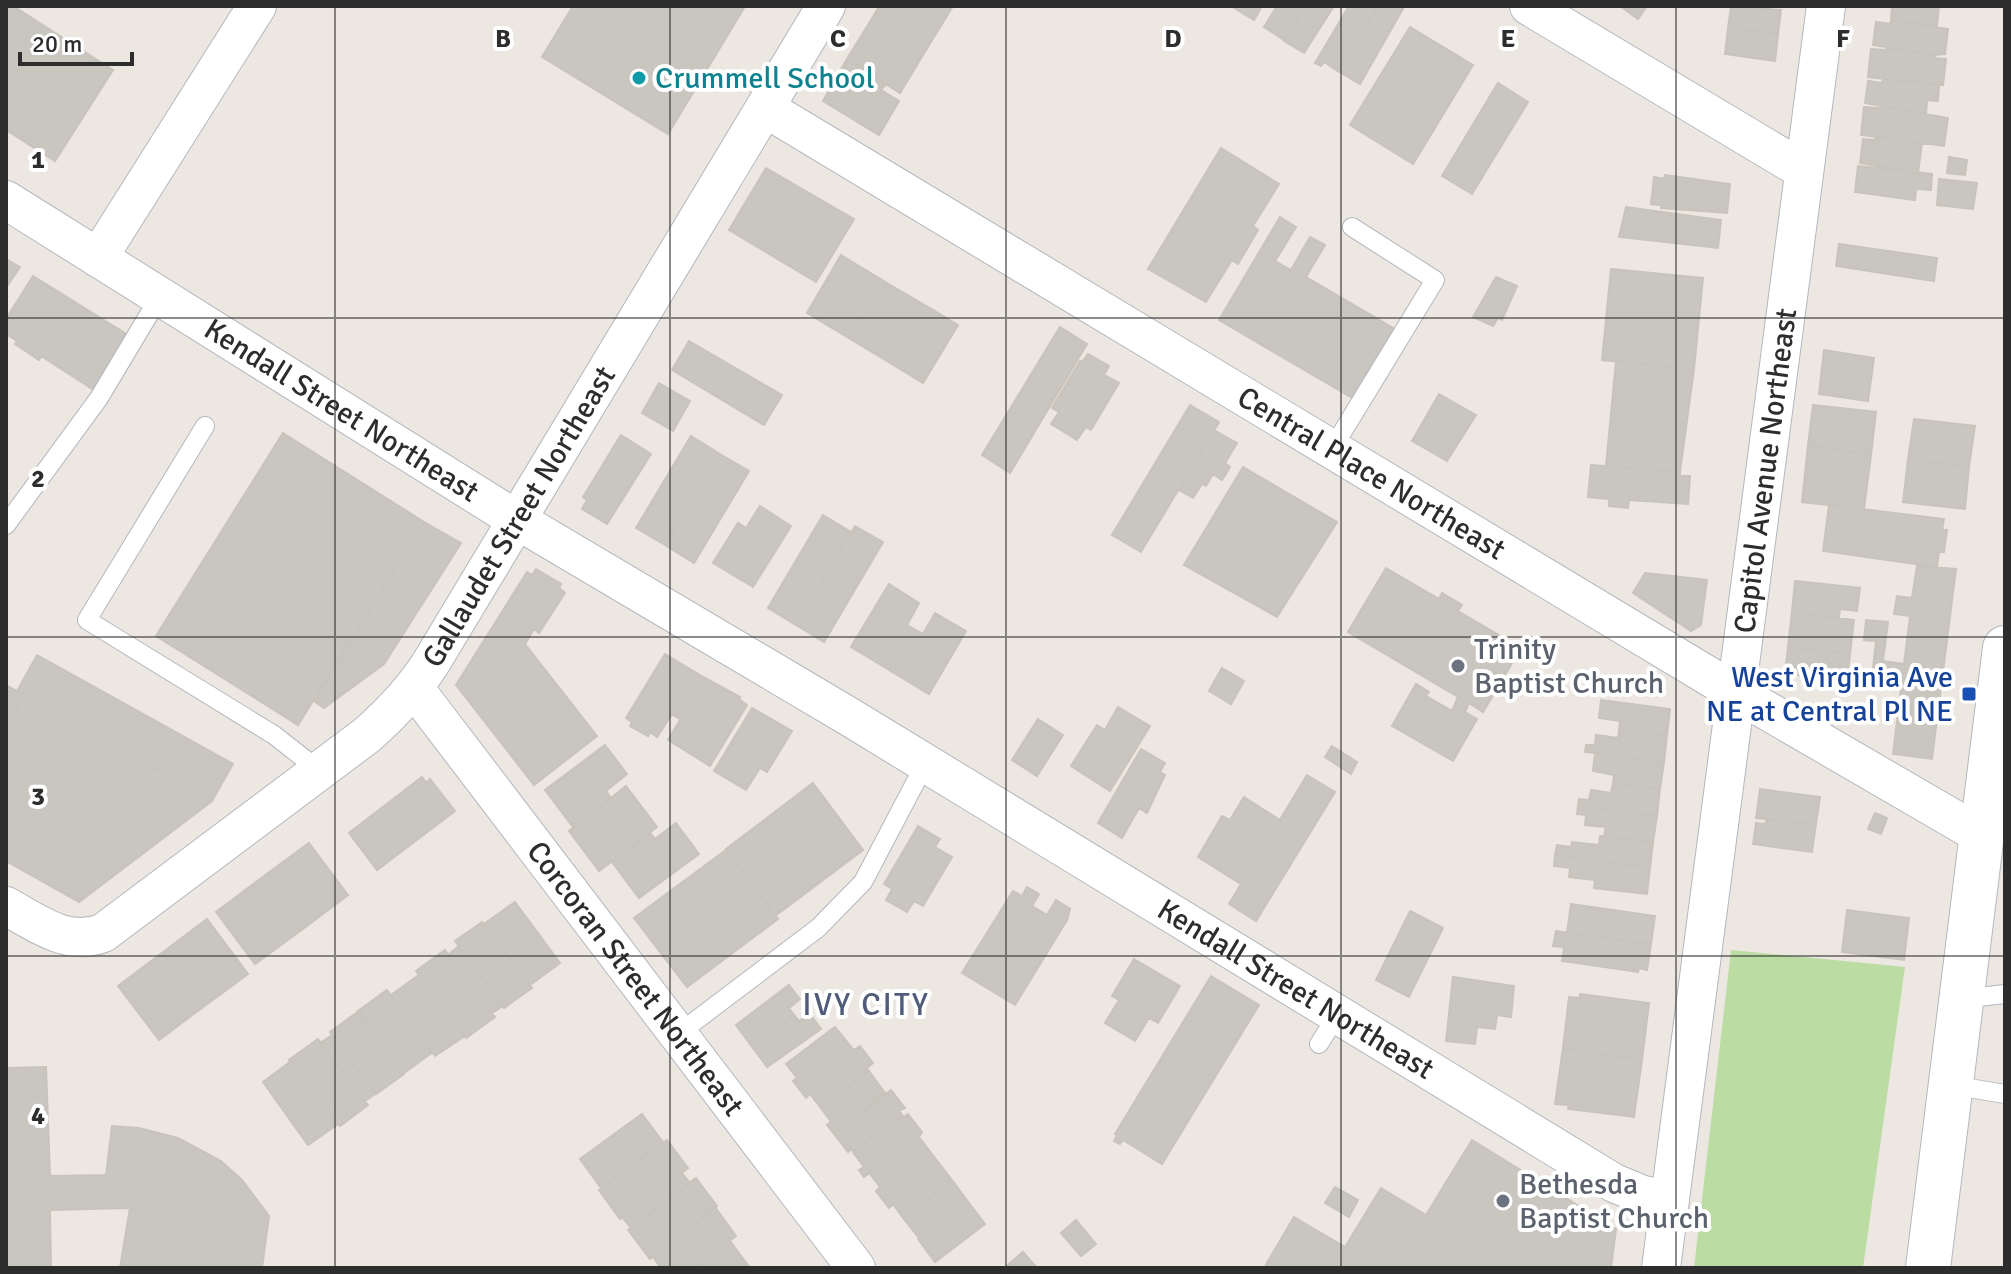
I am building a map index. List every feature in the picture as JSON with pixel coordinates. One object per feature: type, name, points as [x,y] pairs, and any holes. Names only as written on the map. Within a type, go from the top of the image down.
[{"type":"street","points":[[98,258],[257,6]]},
{"type":"street","name":"Gallaudet Street Northeast","points":[[6,906],[57,934],[78,939],[103,933],[367,735],[415,689],[826,6]]},
{"type":"street","points":[[1529,6],[1803,170]]},
{"type":"street","name":"Capitol Avenue Northeast","points":[[1661,1268],[1826,6]]},
{"type":"street","name":"Central Place Northeast","points":[[765,108],[1735,692],[1981,835]]},
{"type":"street","name":"Kendall Street Northeast","points":[[6,200],[517,520],[925,764],[1328,1029],[1614,1183],[1643,1195],[1670,1199]]},
{"type":"street","points":[[1928,1268],[2005,648]]},
{"type":"street","name":"Corcoran Street Northeast","points":[[415,689],[856,1268]]},
{"type":"lane","points":[[1332,449],[1435,280],[1352,227]]},
{"type":"lane","points":[[6,525],[99,398],[160,296]]},
{"type":"lane","points":[[205,426],[87,620],[274,735],[320,771]]},
{"type":"lane","points":[[678,1034],[818,928],[863,882],[925,764]]},
{"type":"lane","points":[[1961,999],[2005,994]]},
{"type":"lane","points":[[1951,1085],[2005,1094]]},
{"type":"green space","points":[[1731,950],[1905,967],[1863,1268],[1694,1268]]},
{"type":"building","points":[[8,6],[13,6],[113,70],[55,161],[6,130]]},
{"type":"building","name":"Crummell School","points":[[573,6],[744,8],[668,134],[542,57]]},
{"type":"building","points":[[879,6],[953,6],[929,45],[876,12]]},
{"type":"building","points":[[1231,6],[1262,6],[1254,20]]},
{"type":"building","points":[[1277,6],[1305,6],[1284,40],[1264,27]]},
{"type":"building","points":[[1305,6],[1334,6],[1304,53],[1284,41]]},
{"type":"building","points":[[1349,6],[1378,6],[1338,71],[1324,62],[1321,66],[1315,63]]},
{"type":"building","points":[[1378,6],[1404,7],[1360,84],[1338,71]]},
{"type":"building","points":[[1620,6],[1647,6],[1638,19]]},
{"type":"building","points":[[1731,6],[1781,10],[1778,34],[1728,28]]},
{"type":"building","points":[[1892,6],[1939,6],[1937,26],[1891,20]]},
{"type":"building","points":[[876,12],[929,45],[900,93],[847,59]]},
{"type":"building","points":[[1891,20],[1948,29],[1945,54],[1873,45],[1876,22],[1890,24]]},
{"type":"building","points":[[1410,27],[1473,65],[1413,164],[1350,125]]},
{"type":"building","points":[[1728,28],[1778,34],[1775,61],[1725,54]]},
{"type":"building","points":[[1886,48],[1946,59],[1943,85],[1868,77],[1871,49]]},
{"type":"building","points":[[847,59],[886,84],[881,90],[899,101],[879,135],[823,101]]},
{"type":"building","points":[[1883,79],[1939,85],[1938,101],[1927,100],[1926,114],[1865,103],[1868,81],[1882,83]]},
{"type":"building","points":[[1498,83],[1528,102],[1472,194],[1442,176]]},
{"type":"building","points":[[1879,106],[1948,118],[1944,146],[1861,135],[1864,107]]},
{"type":"building","points":[[1875,137],[1922,143],[1918,173],[1860,163],[1863,139],[1875,140]]},
{"type":"building","points":[[1221,148],[1279,184],[1253,226],[1258,230],[1238,264],[1232,260],[1206,302],[1148,269]]},
{"type":"building","points":[[1949,157],[1967,160],[1965,175],[1947,173]]},
{"type":"building","points":[[1858,166],[1932,174],[1931,190],[1916,189],[1915,200],[1855,192]]},
{"type":"building","points":[[766,168],[854,219],[816,282],[729,230]]},
{"type":"building","points":[[1665,175],[1730,184],[1727,213],[1661,208],[1661,205],[1651,204],[1654,177],[1664,179]]},
{"type":"building","points":[[1939,179],[1977,183],[1973,209],[1937,205]]},
{"type":"building","points":[[1626,207],[1721,220],[1718,248],[1619,237]]},
{"type":"building","points":[[1280,217],[1296,227],[1275,261],[1291,270],[1310,237],[1325,245],[1306,277],[1395,329],[1354,399],[1219,320]]},
{"type":"building","points":[[1839,244],[1937,258],[1934,281],[1836,266]]},
{"type":"building","points":[[841,255],[887,283],[852,340],[807,313]]},
{"type":"building","points":[[6,259],[20,267],[6,288]]},
{"type":"building","points":[[1611,269],[1703,278],[1694,369],[1602,360]]},
{"type":"building","points":[[33,276],[128,335],[94,390],[41,356],[39,360],[6,334],[6,319]]},
{"type":"building","points":[[1496,277],[1517,286],[1502,320],[1498,318],[1493,326],[1473,317]]},
{"type":"building","points":[[887,283],[935,311],[900,369],[852,340]]},
{"type":"building","points":[[935,311],[958,325],[923,383],[900,369]]},
{"type":"building","points":[[1060,327],[1087,344],[1010,473],[982,455]]},
{"type":"building","points":[[689,341],[782,395],[764,425],[672,370]]},
{"type":"building","points":[[1824,350],[1874,358],[1868,401],[1819,394]]},
{"type":"building","points":[[1088,354],[1109,366],[1104,375],[1119,383],[1091,430],[1086,427],[1077,440],[1051,424],[1059,412],[1052,408],[1080,361]]},
{"type":"building","points":[[1616,361],[1694,369],[1680,472],[1606,466]]},
{"type":"building","points":[[659,383],[690,401],[673,431],[642,413]]},
{"type":"building","points":[[1439,394],[1476,415],[1447,461],[1412,441]]},
{"type":"building","points":[[1190,405],[1219,422],[1141,552],[1112,535]]},
{"type":"building","points":[[1813,405],[1876,412],[1871,455],[1808,445]]},
{"type":"building","points":[[1914,419],[1975,426],[1969,467],[1908,459]]},
{"type":"building","points":[[1214,430],[1237,443],[1225,463],[1230,467],[1222,480],[1213,474],[1193,498],[1179,490]]},
{"type":"building","points":[[283,433],[424,522],[298,725],[156,636]]},
{"type":"building","points":[[621,435],[651,454],[607,524],[582,509],[587,500],[583,497]]},
{"type":"building","points":[[691,436],[720,454],[665,545],[636,528]]},
{"type":"building","points":[[1808,445],[1871,455],[1864,509],[1802,502]]},
{"type":"building","points":[[720,454],[749,471],[694,563],[665,545]]},
{"type":"building","points":[[1908,459],[1969,467],[1965,509],[1903,502]]},
{"type":"building","points":[[1591,465],[1680,472],[1680,476],[1690,476],[1688,504],[1629,500],[1628,508],[1609,506],[1609,499],[1588,497]]},
{"type":"building","points":[[1243,467],[1337,522],[1277,617],[1184,565]]},
{"type":"building","points":[[1829,505],[1944,519],[1942,530],[1947,530],[1944,552],[1939,552],[1937,567],[1823,551]]},
{"type":"building","points":[[760,506],[791,526],[753,587],[713,563],[738,523],[746,528]]},
{"type":"building","points":[[823,515],[851,532],[796,625],[768,608]]},
{"type":"building","points":[[424,522],[461,543],[384,664],[324,708],[314,701]]},
{"type":"building","points":[[855,526],[883,542],[824,642],[796,625]]},
{"type":"building","points":[[1917,566],[1956,569],[1932,759],[1893,754],[1902,680],[1872,677],[1876,641],[1864,640],[1866,620],[1888,622],[1883,661],[1904,664],[1910,616],[1894,614],[1897,596],[1912,598]]},
{"type":"building","name":"Trinity Baptist Church","points":[[1386,568],[1439,599],[1442,593],[1462,605],[1458,611],[1521,648],[1483,712],[1469,703],[1465,712],[1477,719],[1453,761],[1392,726],[1416,684],[1429,692],[1426,696],[1452,711],[1458,697],[1348,632]]},
{"type":"building","points":[[536,569],[561,584],[559,588],[565,593],[539,633],[534,629],[525,644],[597,736],[534,785],[456,685],[527,572],[532,575]]},
{"type":"building","points":[[1645,573],[1707,580],[1701,625],[1691,631],[1633,593]]},
{"type":"building","points":[[1795,581],[1860,588],[1857,611],[1840,609],[1839,618],[1792,612]]},
{"type":"building","points":[[889,584],[919,603],[907,625],[914,629],[889,670],[851,647]]},
{"type":"building","points":[[1792,612],[1854,620],[1850,654],[1788,647]]},
{"type":"building","points":[[935,613],[966,631],[929,694],[889,670],[914,629],[923,634]]},
{"type":"building","points":[[1788,647],[1850,654],[1848,671],[1831,669],[1830,678],[1785,674]]},
{"type":"building","points":[[665,654],[705,678],[680,719],[672,714],[657,737],[650,732],[648,736],[630,726],[632,722],[626,718]]},
{"type":"building","points":[[37,655],[233,764],[212,801],[17,691]]},
{"type":"building","points":[[1222,668],[1244,681],[1231,704],[1209,691]]},
{"type":"building","points":[[705,678],[740,697],[747,705],[710,766],[668,740]]},
{"type":"building","points":[[6,685],[24,695],[6,727]]},
{"type":"building","points":[[24,695],[212,801],[79,902],[6,861],[6,727]]},
{"type":"building","points":[[1601,700],[1670,709],[1667,735],[1619,730],[1620,721],[1599,718]]},
{"type":"building","points":[[1118,707],[1150,726],[1110,791],[1071,766],[1097,725],[1105,730]]},
{"type":"building","points":[[752,708],[792,731],[767,772],[760,768],[746,790],[714,771]]},
{"type":"building","points":[[1038,719],[1063,735],[1037,776],[1012,760]]},
{"type":"building","points":[[1619,730],[1667,735],[1664,762],[1585,752],[1586,745],[1595,745],[1596,735],[1618,738]]},
{"type":"building","points":[[605,745],[627,774],[606,791],[611,798],[573,827],[545,790]]},
{"type":"building","points":[[1332,746],[1357,762],[1351,774],[1325,757]]},
{"type":"building","points":[[1141,749],[1165,763],[1160,772],[1165,775],[1147,813],[1139,808],[1122,838],[1098,823]]},
{"type":"building","points":[[1595,753],[1664,762],[1660,789],[1613,783],[1614,775],[1593,771]]},
{"type":"building","points":[[1307,775],[1335,792],[1256,921],[1229,904]]},
{"type":"building","points":[[422,777],[426,783],[430,779],[455,811],[377,870],[349,833]]},
{"type":"building","points":[[813,783],[863,850],[775,916],[726,849]]},
{"type":"building","points":[[1613,783],[1660,789],[1657,816],[1578,806],[1579,799],[1589,800],[1591,790],[1611,793]]},
{"type":"building","points":[[626,786],[657,827],[599,871],[569,831]]},
{"type":"building","points":[[1760,789],[1820,797],[1816,824],[1756,818]]},
{"type":"building","points":[[1244,797],[1280,820],[1241,884],[1198,857],[1222,816],[1230,820]]},
{"type":"building","points":[[1578,806],[1657,816],[1653,842],[1604,836],[1606,827],[1585,825],[1586,815],[1577,814]]},
{"type":"building","points":[[1875,813],[1887,818],[1881,834],[1868,829]]},
{"type":"building","points":[[1767,819],[1816,824],[1812,852],[1753,844],[1756,823],[1765,824]]},
{"type":"building","points":[[676,823],[699,854],[639,898],[612,862],[650,833],[655,839]]},
{"type":"building","points":[[918,826],[940,839],[935,847],[952,857],[923,906],[914,901],[907,912],[886,900],[892,889],[884,884]]},
{"type":"building","points":[[1600,836],[1653,842],[1650,868],[1555,855],[1557,845],[1571,847],[1572,842],[1599,845]]},
{"type":"building","points":[[309,843],[348,895],[300,931],[260,879]]},
{"type":"building","points":[[726,850],[778,919],[687,987],[634,918]]},
{"type":"building","points":[[1555,855],[1650,868],[1647,894],[1594,888],[1595,880],[1569,877],[1570,868],[1554,866]]},
{"type":"building","points":[[260,879],[300,931],[255,964],[216,912]]},
{"type":"building","points":[[1027,887],[1039,894],[1032,906],[1047,915],[1056,900],[1070,909],[1067,920],[1015,1005],[962,973],[1013,891],[1022,896]]},
{"type":"building","points":[[515,902],[560,963],[530,985],[484,924]]},
{"type":"building","points":[[1571,904],[1655,916],[1651,944],[1567,933]]},
{"type":"building","points":[[1847,910],[1909,918],[1904,960],[1842,952]]},
{"type":"building","points":[[1410,911],[1443,928],[1409,997],[1376,980]]},
{"type":"building","points":[[207,919],[248,974],[203,1007],[162,953]]},
{"type":"building","points":[[482,922],[532,988],[504,1008],[455,941]]},
{"type":"building","points":[[1556,931],[1651,944],[1647,970],[1639,968],[1638,972],[1562,961],[1564,947],[1553,946]]},
{"type":"building","points":[[459,946],[503,1006],[492,1013],[448,955]]},
{"type":"building","points":[[445,950],[495,1017],[466,1038],[416,971]]},
{"type":"building","points":[[162,953],[203,1007],[159,1040],[118,986]]},
{"type":"building","points":[[1134,959],[1180,986],[1158,1023],[1149,1018],[1135,1041],[1105,1023],[1119,1000],[1112,996]]},
{"type":"building","points":[[419,975],[465,1036],[435,1056],[391,995]]},
{"type":"building","points":[[1211,976],[1259,1005],[1162,1164],[1123,1140],[1120,1144],[1114,1141],[1115,1134]]},
{"type":"building","points":[[1453,977],[1514,986],[1511,1017],[1497,1015],[1495,1029],[1477,1027],[1475,1044],[1446,1041]]},
{"type":"building","points":[[789,985],[800,999],[789,1008],[794,1015],[753,1048],[736,1025]]},
{"type":"building","points":[[387,990],[433,1052],[404,1073],[358,1011]]},
{"type":"building","points":[[1580,994],[1649,1003],[1642,1060],[1563,1048],[1569,997],[1580,998]]},
{"type":"building","points":[[359,1011],[404,1074],[376,1094],[330,1032]]},
{"type":"building","points":[[810,1014],[821,1029],[767,1067],[753,1048],[794,1015],[799,1021]]},
{"type":"building","points":[[835,1027],[852,1048],[800,1090],[793,1081],[797,1078],[786,1064]]},
{"type":"building","points":[[332,1035],[375,1094],[365,1101],[320,1043]]},
{"type":"building","points":[[318,1039],[368,1105],[340,1126],[289,1060]]},
{"type":"building","points":[[860,1046],[873,1063],[867,1068],[869,1071],[821,1108],[810,1094],[806,1098],[800,1090],[852,1048],[854,1050]]},
{"type":"building","points":[[1563,1048],[1642,1060],[1634,1117],[1568,1109],[1569,1105],[1555,1104]]},
{"type":"building","points":[[290,1062],[338,1124],[308,1145],[263,1082]]},
{"type":"building","points":[[46,1067],[50,1176],[106,1175],[112,1126],[139,1128],[178,1138],[221,1161],[242,1180],[269,1216],[262,1268],[120,1268],[130,1208],[50,1210],[51,1268],[6,1268],[6,1068]]},
{"type":"building","points":[[869,1071],[885,1093],[834,1134],[827,1125],[831,1122],[821,1108]]},
{"type":"building","points":[[891,1090],[905,1108],[899,1111],[902,1115],[853,1152],[851,1149],[848,1152],[834,1134]]},
{"type":"building","points":[[642,1114],[663,1142],[601,1188],[580,1159]]},
{"type":"building","points":[[908,1114],[922,1132],[919,1137],[864,1177],[859,1170],[864,1167],[853,1152],[902,1115]]},
{"type":"building","points":[[919,1137],[935,1158],[882,1199],[876,1191],[880,1187],[870,1174]]},
{"type":"building","points":[[667,1140],[688,1168],[620,1219],[599,1190]]},
{"type":"building","name":"Bethesda Baptist Church","points":[[1472,1140],[1616,1229],[1611,1268],[1264,1268],[1294,1217],[1345,1247],[1381,1188],[1426,1215]]},
{"type":"building","points":[[935,1158],[952,1180],[903,1218],[893,1204],[889,1208],[882,1199]]},
{"type":"building","points":[[682,1173],[690,1183],[631,1228],[622,1217]]},
{"type":"building","points":[[696,1178],[717,1206],[650,1259],[628,1230]]},
{"type":"building","points":[[952,1180],[969,1203],[919,1238],[903,1218]]},
{"type":"building","points":[[1335,1187],[1358,1200],[1349,1217],[1325,1203]]},
{"type":"building","points":[[969,1203],[985,1224],[935,1262],[918,1239]]},
{"type":"building","points":[[715,1207],[736,1236],[693,1268],[661,1268],[653,1257]]},
{"type":"building","points":[[1076,1220],[1096,1244],[1081,1256],[1061,1233]]},
{"type":"building","points":[[730,1241],[750,1268],[693,1268]]},
{"type":"building","points":[[1023,1252],[1037,1268],[1004,1268]]},
{"type":"place","name":"Crummell School","points":[[639,78]]},
{"type":"place","name":"Trinity Baptist Church","points":[[1458,666]]},
{"type":"place","name":"West Virginia Ave NE at Central Pl NE","points":[[1969,694]]},
{"type":"place","name":"Bethesda Baptist Church","points":[[1503,1201]]},
{"type":"district","name":"IVY CITY","points":[[866,1004]]}]
